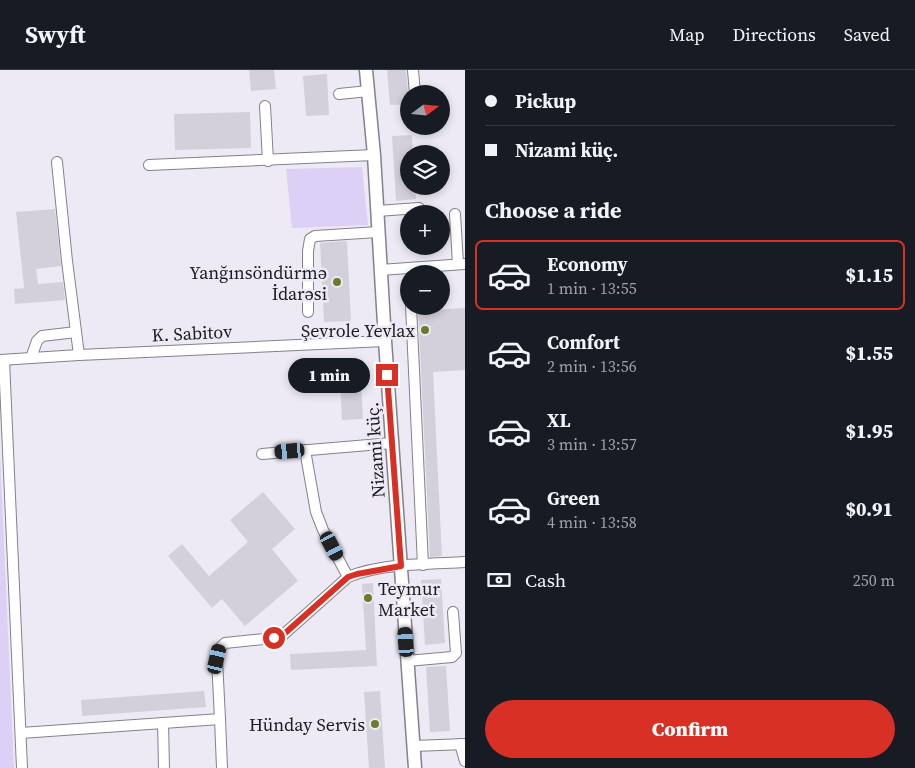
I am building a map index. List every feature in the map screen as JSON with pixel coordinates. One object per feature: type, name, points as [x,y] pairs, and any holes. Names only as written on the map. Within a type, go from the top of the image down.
[{"type":"main road","name":"Nizami küç.","points":[[366,70],[374,155],[380,270],[415,768]]},
{"type":"street","points":[[414,70],[415,85]]},
{"type":"street","points":[[340,94],[368,91]]},
{"type":"street","points":[[265,106],[268,160]]},
{"type":"street","points":[[149,165],[374,155]]},
{"type":"street","points":[[57,162],[79,355]]},
{"type":"street","points":[[377,211],[400,209]]},
{"type":"street","points":[[455,214],[462,264]]},
{"type":"street","points":[[308,312],[310,239],[315,236],[378,232]]},
{"type":"street","points":[[380,270],[400,271]]},
{"type":"street","points":[[411,315],[423,565]]},
{"type":"street","points":[[31,358],[37,340],[42,336],[76,332]]},
{"type":"street","name":"K. Sabitov","points":[[2,360],[385,341]]},
{"type":"street","points":[[2,360],[22,768]]},
{"type":"street","points":[[262,454],[392,443]]},
{"type":"street","points":[[305,450],[316,512],[323,530],[348,577]]},
{"type":"street","points":[[222,768],[217,659],[220,648],[225,644],[274,638],[283,635],[348,577],[401,566],[465,562]]},
{"type":"street","points":[[408,661],[452,657],[456,653],[453,612]]},
{"type":"street","points":[[21,733],[220,720]]},
{"type":"street","points":[[163,723],[164,768]]},
{"type":"street","points":[[414,746],[463,744],[465,761]]},
{"type":"shaded area","points":[[362,167],[368,225],[292,228],[286,169]]},
{"type":"shaded area","points":[[0,451],[14,768],[0,768]]},
{"type":"building","points":[[249,70],[274,70],[276,89],[251,91]]},
{"type":"building","points":[[387,70],[406,70],[407,85],[400,85],[400,104],[390,105]]},
{"type":"building","points":[[327,74],[329,115],[306,116],[303,76]]},
{"type":"building","points":[[250,112],[251,148],[175,150],[174,114]]},
{"type":"building","points":[[412,135],[413,145],[400,145],[400,195],[416,195],[416,199],[396,201],[392,136]]},
{"type":"building","points":[[55,209],[61,266],[36,269],[38,284],[63,282],[65,300],[15,304],[14,289],[24,288],[16,212]]},
{"type":"building","points":[[347,241],[351,321],[324,322],[320,243]]},
{"type":"building","points":[[465,308],[465,370],[433,372],[442,556],[430,557],[418,315],[450,315],[450,309]]},
{"type":"building","points":[[360,363],[363,419],[342,420],[339,364]]},
{"type":"building","points":[[263,492],[295,529],[272,549],[298,581],[245,626],[222,599],[212,608],[168,556],[182,544],[209,576],[248,542],[230,520]]},
{"type":"building","points":[[441,579],[445,643],[425,645],[421,580]]},
{"type":"building","points":[[373,583],[377,666],[291,670],[290,654],[366,650],[362,584]]},
{"type":"building","points":[[446,666],[450,731],[430,732],[426,667]]},
{"type":"building","points":[[204,691],[206,707],[82,716],[81,700]]},
{"type":"building","points":[[380,691],[385,768],[369,768],[364,692]]},
{"type":"place","name":"Yanğınsöndürmə İdarəsi","points":[[337,282]]},
{"type":"place","name":"Şevrole Yevlax","points":[[425,330]]},
{"type":"place","name":"Teymur Market","points":[[368,598]]},
{"type":"place","name":"Hünday Servis","points":[[375,724]]},
{"type":"route","points":[[274,638],[283,635],[348,577],[401,566],[387,375]]}]
